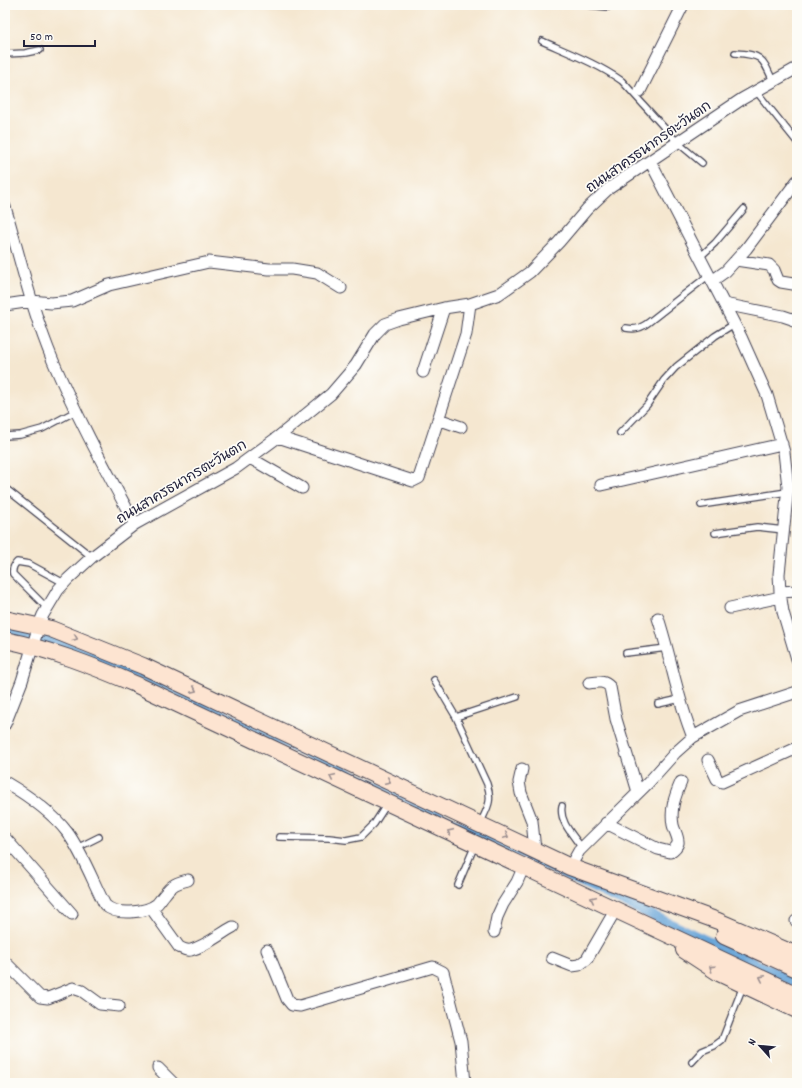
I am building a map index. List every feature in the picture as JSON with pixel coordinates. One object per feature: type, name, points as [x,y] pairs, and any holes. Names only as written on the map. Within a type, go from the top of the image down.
[{"type":"street","points":[[640,91],[683,5]]},
{"type":"street","name":"ถนนสาครธนากรตะวันตก","points":[[5,724],[22,681],[38,627],[47,608],[64,583],[92,557],[135,524],[236,468],[278,437],[331,394],[356,365],[375,334],[385,324],[444,308],[470,304],[499,294],[530,272],[559,242],[595,200],[608,189],[756,90],[797,68]]},
{"type":"street","points":[[650,161],[734,324],[767,395],[782,444],[791,488],[779,574],[780,594],[797,659]]},
{"type":"street","points":[[711,278],[726,271],[736,260],[797,181]]},
{"type":"street","points":[[5,206],[32,301],[52,359],[76,412],[135,524]]},
{"type":"street","points":[[736,260],[769,265],[774,270],[778,280],[793,284]]},
{"type":"street","points":[[5,306],[32,301],[51,303],[72,300],[109,285],[209,262],[269,269],[292,269],[317,273],[341,288]]},
{"type":"street","points":[[278,437],[413,481],[419,478],[466,334],[470,304]]},
{"type":"street","points":[[724,304],[783,316],[792,319],[797,323]]},
{"type":"street","points":[[423,372],[444,308]]},
{"type":"street","points":[[438,419],[461,427]]},
{"type":"street","points":[[601,485],[782,444]]},
{"type":"street","points":[[250,458],[302,488]]},
{"type":"street","points":[[730,608],[780,594],[797,591]]},
{"type":"street","points":[[658,618],[685,718],[693,737]]},
{"type":"street","points":[[5,619],[38,627],[89,643],[143,666],[570,867],[718,921],[797,955]]},
{"type":"street","points":[[5,640],[32,645],[82,662],[135,684],[797,995]]},
{"type":"street","points":[[589,683],[599,681],[610,687],[616,719],[638,792]]},
{"type":"street","points":[[570,867],[582,848],[675,753],[693,737],[740,711],[797,692]]},
{"type":"street","points":[[708,760],[717,779],[722,782],[797,748]]},
{"type":"street","points":[[522,769],[519,782],[521,793],[532,821],[535,850]]},
{"type":"street","points":[[5,782],[36,803],[58,821],[68,833],[105,905],[109,909],[125,913],[151,908],[177,882],[188,880]]},
{"type":"street","points":[[606,823],[658,849],[670,852],[674,850],[678,844],[678,840],[673,822],[672,811],[675,795],[681,782]]},
{"type":"street","points":[[5,838],[72,914]]},
{"type":"street","points":[[494,932],[497,916],[517,882],[524,866]]},
{"type":"street","points":[[151,908],[179,947],[184,950],[190,950],[202,946],[233,927]]},
{"type":"street","points":[[552,958],[572,966],[579,965],[587,959],[616,909]]},
{"type":"street","points":[[696,913],[724,916],[797,945]]},
{"type":"street","points":[[718,921],[715,929],[717,932],[797,969]]},
{"type":"street","points":[[644,922],[719,973],[797,1010]]},
{"type":"street","points":[[267,950],[287,999],[292,1004],[300,1006],[433,967],[442,972],[461,1041],[464,1083]]},
{"type":"street","points":[[5,962],[40,997],[48,998],[73,988],[82,991],[100,1004],[119,1006]]},
{"type":"street","points":[[158,1068],[173,1083]]},
{"type":"lane","points":[[587,5],[608,7],[610,5]]},
{"type":"lane","points":[[542,42],[592,64],[622,81],[678,143],[702,163]]},
{"type":"lane","points":[[5,54],[24,54],[40,50]]},
{"type":"lane","points":[[734,53],[756,55],[762,59],[774,81]]},
{"type":"lane","points":[[756,90],[797,142]]},
{"type":"lane","points":[[700,257],[715,243],[744,209]]},
{"type":"lane","points":[[626,328],[634,330],[644,326],[711,278]]},
{"type":"lane","points":[[620,433],[647,405],[664,380],[676,367],[715,336],[734,324]]},
{"type":"lane","points":[[5,436],[20,435],[42,429],[76,412]]},
{"type":"lane","points":[[5,488],[92,557]]},
{"type":"lane","points":[[702,505],[791,488]]},
{"type":"lane","points":[[715,534],[756,527],[784,530]]},
{"type":"lane","points":[[47,608],[13,574],[13,566],[17,562],[28,564],[64,583]]},
{"type":"lane","points":[[626,653],[667,648]]},
{"type":"lane","points":[[434,680],[456,717],[490,793],[490,802],[480,824]]},
{"type":"lane","points":[[456,717],[517,698]]},
{"type":"lane","points":[[658,704],[680,699]]},
{"type":"lane","points":[[279,837],[329,838],[346,840],[361,837],[374,824],[387,803]]},
{"type":"lane","points":[[562,806],[561,814],[568,830],[582,848]]},
{"type":"lane","points":[[77,848],[99,837]]},
{"type":"lane","points":[[458,885],[476,844]]},
{"type":"lane","points":[[692,1062],[702,1051],[714,1046],[722,1040],[744,985]]},
{"type":"waterway","points":[[5,629],[57,643],[139,675],[797,983]]}]
